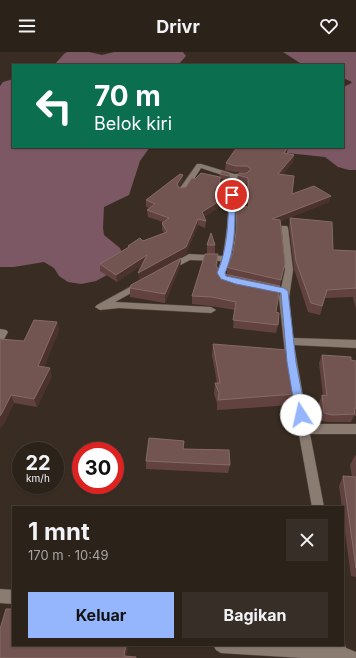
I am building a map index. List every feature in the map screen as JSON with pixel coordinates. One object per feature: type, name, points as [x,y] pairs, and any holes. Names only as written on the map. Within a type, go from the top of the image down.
[{"type":"street","points":[[182,191],[199,166],[235,176],[246,176]]},
{"type":"street","points":[[235,176],[233,181],[231,235],[227,259],[221,273],[223,278],[243,283]]},
{"type":"street","points":[[284,228],[289,270],[281,290],[291,362],[318,506]]},
{"type":"street","points":[[162,272],[189,257],[227,259]]},
{"type":"street","points":[[148,280],[100,307],[119,305],[211,310]]},
{"type":"street","points":[[289,341],[356,344]]},
{"type":"street","points":[[304,429],[356,429]]},
{"type":"street","points":[[0,596],[12,597]]},
{"type":"street","points":[[236,646],[342,653]]},
{"type":"shaded area","points":[[67,52],[89,52],[102,55],[114,52],[183,52],[186,56],[179,64],[55,64]]},
{"type":"shaded area","points":[[283,52],[356,52],[356,170],[338,167],[325,157],[254,148],[344,148],[344,87],[352,82],[344,78],[344,64],[301,64]]},
{"type":"shaded area","points":[[12,79],[12,148],[149,148],[140,161],[129,195],[104,207],[104,235],[120,248],[124,258],[107,275],[96,281],[81,284],[68,282],[59,276],[54,268],[44,262],[14,267],[0,267],[0,86],[3,82]]},
{"type":"building","points":[[236,148],[287,148],[284,153],[294,155],[278,174],[294,176],[292,194],[314,186],[331,196],[272,219],[280,220],[285,263],[281,280],[229,268],[227,266],[233,253],[236,233],[237,206],[249,207],[248,178],[238,175],[239,173],[247,173],[251,169],[247,166],[236,166],[226,163]]},
{"type":"building","points":[[222,171],[230,174],[229,176],[220,174]]},
{"type":"building","points":[[201,173],[220,177],[218,202],[202,212],[206,221],[198,219],[186,247],[138,273],[147,255],[116,275],[100,264],[129,247],[128,246],[140,238],[143,241],[167,232],[162,223],[169,218],[147,210],[155,204],[146,200],[180,174],[183,175],[177,184],[179,188],[186,187],[192,178],[195,179]]},
{"type":"building","points":[[290,218],[332,222],[333,250],[356,251],[356,288],[327,290],[322,306],[311,303],[296,261]]},
{"type":"building","points":[[211,233],[215,245],[207,245]]},
{"type":"building","points":[[205,254],[218,254],[216,265],[220,273],[280,286],[276,312],[279,313],[278,325],[233,320],[236,302],[212,297],[192,296]]},
{"type":"building","points":[[181,258],[165,294],[130,288],[131,285]]},
{"type":"building","points":[[34,320],[57,322],[38,366],[50,368],[34,399],[11,395],[0,416],[0,339],[24,341]]},
{"type":"building","points":[[213,344],[287,350],[295,394],[218,400],[219,393],[215,383],[220,383]]},
{"type":"building","points":[[322,355],[351,357],[351,360],[356,361],[355,414],[332,415],[324,413],[322,395],[327,396]]},
{"type":"building","points":[[149,438],[184,441],[183,449],[229,450],[230,465],[146,461]]},
{"type":"building","points":[[343,476],[356,477],[356,568]]},
{"type":"building","points":[[6,609],[12,609],[12,646],[126,646],[124,656],[136,658],[0,658],[0,629]]},
{"type":"route","points":[[232,195],[231,235],[227,259],[221,273],[223,278],[236,282],[284,291],[291,362],[301,415]]}]
